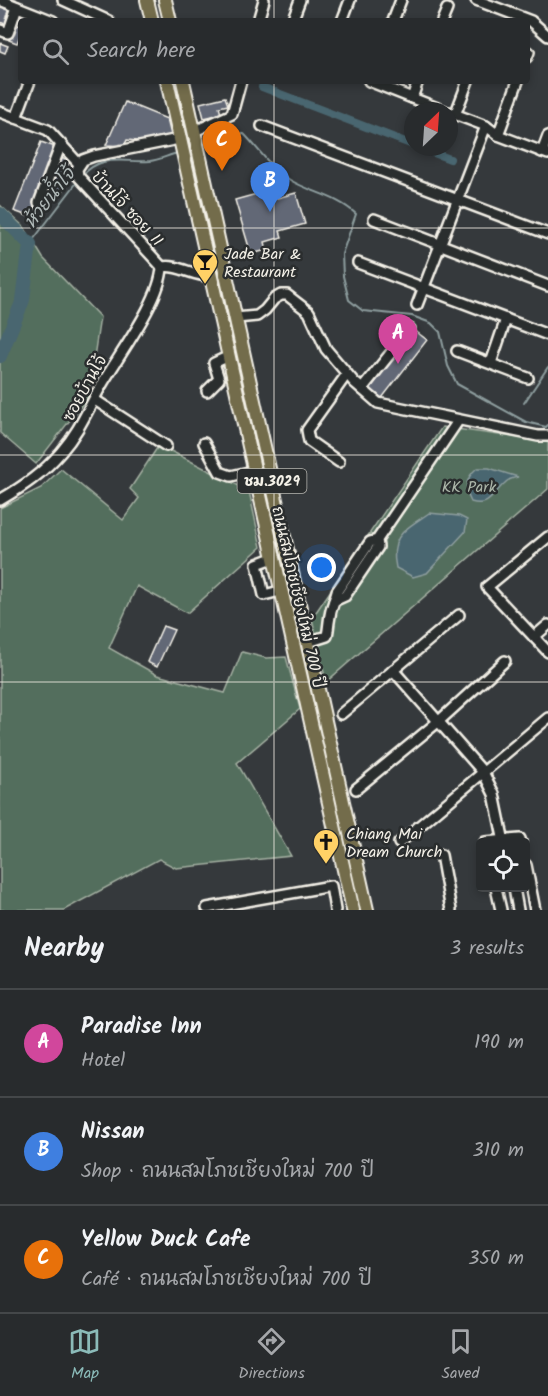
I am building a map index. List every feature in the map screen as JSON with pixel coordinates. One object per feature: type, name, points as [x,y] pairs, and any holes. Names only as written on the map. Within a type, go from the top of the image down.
[{"type":"main road","points":[[147,0],[151,18]]},
{"type":"main road","points":[[165,0],[169,18]]},
{"type":"main road","name":"ถนนสมโภชเชียงใหม่ 700 ปี","points":[[168,84],[352,909]]},
{"type":"main road","name":"ถนนสมโภชเชียงใหม่ 700 ปี","points":[[184,84],[367,907]]},
{"type":"street","points":[[0,0],[46,18]]},
{"type":"street","points":[[63,0],[102,18]]},
{"type":"street","points":[[259,18],[264,0]]},
{"type":"street","points":[[292,18],[300,0]]},
{"type":"street","points":[[343,18],[350,0]]},
{"type":"street","points":[[394,18],[401,0]]},
{"type":"street","points":[[476,0],[523,18]]},
{"type":"street","points":[[0,30],[8,33],[18,7]]},
{"type":"street","points":[[443,18],[447,9]]},
{"type":"street","points":[[530,21],[548,36]]},
{"type":"street","points":[[16,118],[29,84]]},
{"type":"street","points":[[196,136],[232,114],[240,84]]},
{"type":"street","points":[[377,84],[422,102]]},
{"type":"street","points":[[412,98],[417,84]]},
{"type":"street","points":[[456,102],[466,84]]},
{"type":"street","points":[[498,135],[517,84]]},
{"type":"street","points":[[0,112],[48,130],[79,164]]},
{"type":"street","points":[[458,116],[486,126],[498,135],[545,153],[548,136]]},
{"type":"street","points":[[262,126],[548,234]]},
{"type":"street","points":[[417,305],[486,126]]},
{"type":"street","name":"บ้านโจ้ ซอย 11","points":[[162,267],[81,179],[79,164],[83,159],[94,156],[179,142]]},
{"type":"street","points":[[39,203],[61,144]]},
{"type":"street","points":[[374,219],[548,286]]},
{"type":"street","points":[[358,263],[548,335]]},
{"type":"street","points":[[162,267],[171,265],[198,276],[209,276]]},
{"type":"street","name":"ซอยบ้านโจ้","points":[[0,500],[28,484],[60,453],[79,430],[103,383],[138,328],[162,278],[162,267]]},
{"type":"street","points":[[236,318],[257,316],[266,310],[274,299],[287,295],[309,312],[327,349],[347,374],[378,403],[458,421],[548,436]]},
{"type":"street","points":[[491,363],[506,319]]},
{"type":"street","points":[[362,389],[410,329]]},
{"type":"street","points":[[457,351],[528,378]]},
{"type":"street","points":[[207,391],[219,379],[214,363],[227,357]]},
{"type":"street","points":[[339,462],[309,441],[307,430],[347,374]]},
{"type":"street","points":[[95,400],[166,446]]},
{"type":"street","points":[[308,642],[327,636],[328,617],[337,591],[370,542],[377,540],[458,421]]},
{"type":"street","points":[[204,443],[220,472],[231,476],[253,471]]},
{"type":"street","points":[[548,537],[487,587],[548,652]]},
{"type":"street","points":[[340,714],[459,615]]},
{"type":"street","points":[[534,637],[548,625]]},
{"type":"street","points":[[356,789],[505,662]]},
{"type":"street","points":[[393,670],[483,772],[494,794],[503,838]]},
{"type":"street","points":[[399,843],[548,718]]},
{"type":"street","points":[[441,855],[452,910]]},
{"type":"street","points":[[207,908],[331,886],[335,910]]},
{"type":"street","points":[[530,888],[535,910]]},
{"type":"street","points":[[497,892],[501,910]]},
{"type":"street","points":[[515,892],[518,910]]},
{"type":"green space","points":[[0,205],[24,227],[43,258],[100,317],[88,397],[36,464],[0,433]]},
{"type":"green space","name":"KK Park","points":[[442,427],[548,442],[548,489],[326,682],[312,618]]},
{"type":"green space","points":[[159,445],[249,491],[261,547],[187,613],[137,586],[109,648],[157,675],[225,693],[242,652],[266,658],[286,657],[300,709],[237,763],[291,856],[176,868],[159,859],[64,910],[0,910],[0,508],[41,488],[61,469],[123,520],[139,498],[130,489]]},
{"type":"water","points":[[477,468],[489,468],[518,477],[508,481],[487,501],[471,502],[467,493],[467,484]]},
{"type":"water","points":[[429,513],[459,516],[467,520],[465,532],[427,573],[413,577],[396,568],[395,548],[401,534]]},
{"type":"building","points":[[0,6],[13,10],[8,25],[0,22]]},
{"type":"building","points":[[15,24],[18,25],[17,43],[9,40]]},
{"type":"building","points":[[0,43],[8,46],[5,53],[0,51]]},
{"type":"building","points":[[225,97],[228,105],[219,107],[221,114],[204,118],[200,103]]},
{"type":"building","points":[[125,102],[167,119],[171,135],[149,142],[127,140],[124,146],[106,145]]},
{"type":"building","points":[[41,142],[58,148],[34,209],[40,211],[36,219],[14,211]]},
{"type":"building","points":[[58,157],[69,161],[67,167],[71,168],[63,192],[55,189],[48,208],[40,205]]},
{"type":"building","points":[[275,189],[277,198],[296,193],[305,224],[280,231],[282,237],[265,242],[267,250],[251,254],[235,200]]},
{"type":"building","points":[[414,330],[427,340],[382,398],[370,389]]},
{"type":"building","points":[[163,626],[174,630],[157,667],[147,662]]},
{"type":"waterway","points":[[262,87],[404,142]]},
{"type":"waterway","name":"ห้วยน้ำโจ้","points":[[201,146],[227,136],[244,134],[271,164],[290,180],[349,208],[356,214],[342,254],[343,276],[349,300],[363,311],[412,316],[431,323],[440,332],[448,366],[457,384],[526,422],[546,427],[548,425]]},
{"type":"waterway","name":"ห้วยน้ำโจ้","points":[[82,176],[97,164],[105,162],[150,161],[178,153]]},
{"type":"waterway","points":[[442,156],[450,159]]},
{"type":"waterway","name":"ห้วยน้ำโจ้","points":[[30,244],[78,181]]},
{"type":"waterway","points":[[0,214],[30,244],[23,300],[0,356]]},
{"type":"waterway","points":[[524,403],[548,367]]},
{"type":"place","name":"Yellow Duck Cafe","points":[[222,171]]},
{"type":"place","name":"Nissan","points":[[270,212]]},
{"type":"place","name":"Jade Bar & Restaurant","points":[[205,285]]},
{"type":"place","name":"Paradise Inn","points":[[398,364]]},
{"type":"place","name":"Chiang Mai Dream Church","points":[[326,865]]}]
